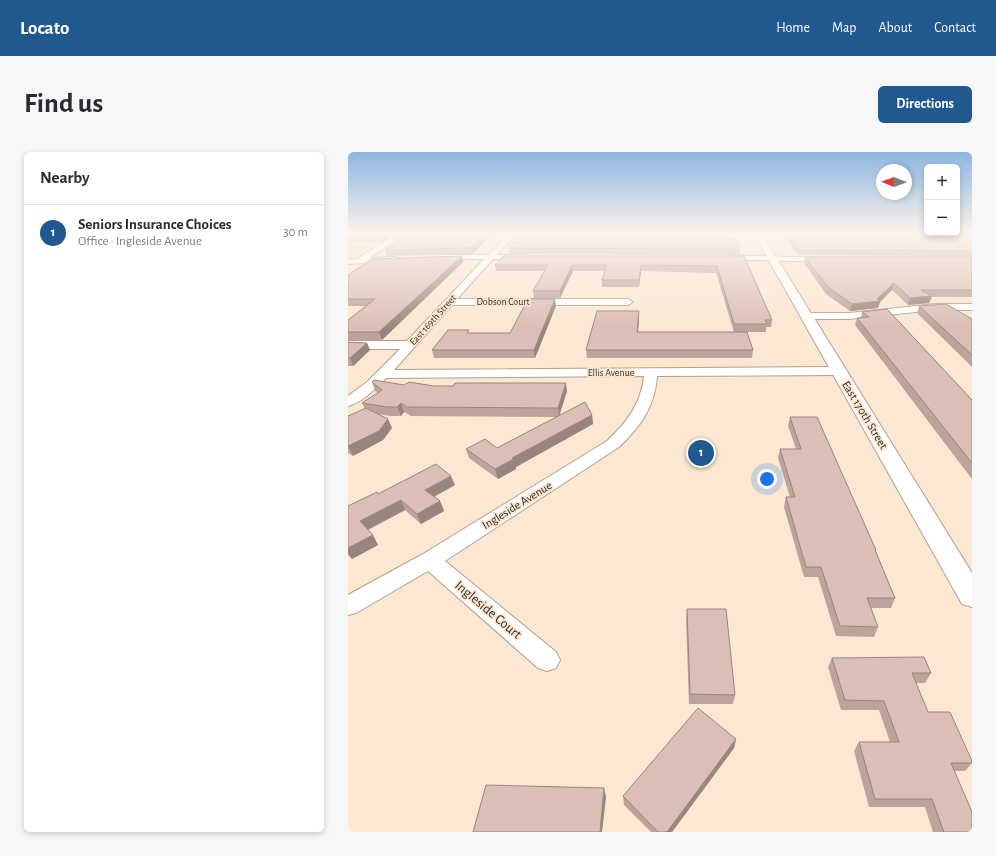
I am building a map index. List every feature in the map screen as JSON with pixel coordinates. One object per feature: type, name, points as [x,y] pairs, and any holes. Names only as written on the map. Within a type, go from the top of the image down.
[{"type":"street","name":"East 169th Street","points":[[348,402],[372,385],[383,374],[484,266]]},
{"type":"street","name":"East 170th Street","points":[[777,266],[972,596]]},
{"type":"street","name":"Dobson Court","points":[[449,302],[628,302]]},
{"type":"street","points":[[806,316],[849,316],[935,307],[972,307]]},
{"type":"street","points":[[348,345],[410,345]]},
{"type":"street","name":"Ellis Avenue","points":[[383,374],[839,371]]},
{"type":"street","name":"Ingleside Avenue","points":[[348,606],[430,560],[596,457],[613,444],[632,427],[647,402],[651,386],[651,373]]},
{"type":"street","name":"Ingleside Court","points":[[430,560],[547,660]]},
{"type":"building","points":[[362,266],[451,266],[379,332],[348,332],[348,320],[375,299],[348,299],[348,275]]},
{"type":"building","points":[[548,266],[572,266],[560,291],[533,291]]},
{"type":"building","points":[[607,266],[641,266],[639,280],[602,280]]},
{"type":"building","points":[[697,266],[748,266],[772,320],[765,320],[767,324],[734,324],[717,266]]},
{"type":"building","points":[[812,266],[972,266],[972,290],[921,290],[932,296],[910,298],[894,283],[877,299],[880,301],[852,304],[828,287]]},
{"type":"building","points":[[528,299],[555,299],[534,350],[432,350],[448,330],[469,330],[467,333],[510,333]]},
{"type":"building","points":[[946,304],[972,319],[972,355],[919,306]]},
{"type":"building","points":[[887,309],[972,400],[972,463],[857,318],[869,317],[862,312]]},
{"type":"building","points":[[597,311],[639,311],[637,332],[747,332],[753,350],[586,350]]},
{"type":"building","points":[[348,342],[367,343],[350,358],[348,358]]},
{"type":"building","points":[[374,380],[404,385],[409,382],[434,386],[453,386],[455,383],[566,383],[558,408],[407,407],[401,403],[397,407],[387,407],[362,403],[382,390],[372,382]]},
{"type":"building","points":[[585,402],[592,415],[512,458],[514,459],[495,469],[466,449],[485,439],[497,448]]},
{"type":"building","points":[[366,408],[388,419],[379,431],[348,446],[348,416]]},
{"type":"building","points":[[790,417],[817,417],[876,550],[895,598],[867,598],[878,627],[840,626],[821,567],[806,567],[786,497],[795,497],[780,449],[801,449]]},
{"type":"building","points":[[436,464],[451,476],[425,490],[440,501],[417,514],[401,500],[360,521],[373,535],[348,548],[348,506],[377,492],[378,494]]},
{"type":"building","points":[[687,609],[726,609],[735,695],[690,694]]},
{"type":"building","points":[[924,657],[931,673],[912,673],[928,712],[950,712],[972,761],[972,763],[951,763],[972,812],[972,832],[944,832],[932,799],[875,799],[859,742],[899,742],[884,701],[845,700],[832,658]]},
{"type":"building","points":[[698,708],[736,739],[667,832],[658,832],[623,796]]},
{"type":"building","points":[[486,785],[604,788],[600,832],[473,832]]},
{"type":"place","name":"Seniors Insurance Choices","points":[[701,453]]}]
